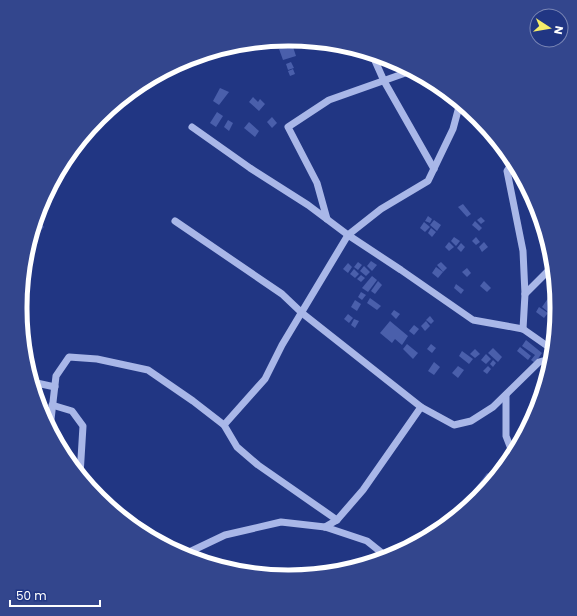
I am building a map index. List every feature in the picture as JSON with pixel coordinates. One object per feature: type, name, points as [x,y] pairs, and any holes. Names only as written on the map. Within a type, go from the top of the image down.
[{"type":"street","points":[[375,61],[384,81],[434,169]]},
{"type":"street","points":[[327,219],[317,183],[288,127],[329,100],[405,73]]},
{"type":"street","points":[[224,426],[265,379],[282,345],[348,235],[381,209],[428,181],[454,129],[459,109]]},
{"type":"street","points":[[192,127],[250,168],[308,205],[348,235],[473,320],[524,329],[547,346]]},
{"type":"street","points":[[509,168],[507,171],[523,251],[525,294],[524,329]]},
{"type":"street","points":[[175,221],[282,294],[302,313],[421,407],[454,425],[471,421],[486,412],[539,362],[545,360]]},
{"type":"street","points":[[525,294],[548,271]]},
{"type":"street","points":[[51,417],[56,376],[69,357],[97,359],[148,370],[193,401],[224,426],[237,447],[258,464],[337,520]]},
{"type":"street","points":[[38,383],[55,387]]},
{"type":"street","points":[[506,394],[506,436],[510,446]]},
{"type":"street","points":[[52,405],[72,411],[83,426],[81,466]]},
{"type":"street","points":[[325,527],[337,520],[362,490],[421,407]]},
{"type":"street","points":[[191,551],[225,534],[281,522],[325,527],[367,541],[382,553]]},
{"type":"building","points":[[287,46],[293,46],[296,56],[283,60],[279,49]]},
{"type":"building","points":[[291,62],[294,68],[288,70],[286,64]]},
{"type":"building","points":[[293,69],[295,74],[290,76],[288,71]]},
{"type":"building","points":[[220,88],[229,92],[219,105],[213,101]]},
{"type":"building","points":[[253,97],[258,102],[260,99],[265,104],[259,111],[249,102]]},
{"type":"building","points":[[217,112],[223,116],[216,127],[210,123]]},
{"type":"building","points":[[272,117],[277,123],[272,128],[267,122]]},
{"type":"building","points":[[228,120],[233,123],[229,131],[224,127]]},
{"type":"building","points":[[249,122],[259,131],[255,137],[244,128]]},
{"type":"building","points":[[463,204],[471,214],[467,217],[458,207]]},
{"type":"building","points":[[428,216],[432,219],[430,223],[425,221]]},
{"type":"building","points":[[481,217],[485,221],[481,224],[477,220]]},
{"type":"building","points":[[434,220],[441,225],[437,231],[430,225]]},
{"type":"building","points":[[475,221],[482,228],[479,231],[472,225]]},
{"type":"building","points":[[424,222],[430,227],[425,232],[420,228]]},
{"type":"building","points":[[41,224],[44,227],[39,232]]},
{"type":"building","points":[[431,228],[436,232],[432,237],[428,233]]},
{"type":"building","points":[[454,237],[460,241],[456,246],[451,241]]},
{"type":"building","points":[[476,237],[480,242],[476,245],[472,241]]},
{"type":"building","points":[[449,242],[454,247],[449,251],[445,247]]},
{"type":"building","points":[[484,242],[488,247],[482,252],[479,247]]},
{"type":"building","points":[[461,243],[465,247],[461,252],[457,248]]},
{"type":"building","points":[[371,261],[377,265],[372,271],[367,266]]},
{"type":"building","points":[[358,262],[362,265],[358,270],[354,267]]},
{"type":"building","points":[[441,262],[447,268],[443,272],[437,265]]},
{"type":"building","points":[[348,263],[352,267],[348,273],[343,269]]},
{"type":"building","points":[[364,266],[370,272],[366,276],[360,271]]},
{"type":"building","points":[[436,267],[443,272],[438,278],[432,273]]},
{"type":"building","points":[[467,268],[471,273],[467,277],[462,272]]},
{"type":"building","points":[[354,269],[359,274],[355,278],[350,274]]},
{"type":"building","points":[[361,275],[365,278],[361,282],[357,279]]},
{"type":"building","points":[[372,276],[377,280],[368,292],[362,288]]},
{"type":"building","points":[[378,281],[382,285],[375,294],[371,291]]},
{"type":"building","points":[[484,281],[491,288],[487,292],[480,286]]},
{"type":"building","points":[[456,284],[464,290],[461,294],[454,288]]},
{"type":"building","points":[[361,292],[366,295],[362,300],[358,297]]},
{"type":"building","points":[[549,296],[550,313],[542,307]]},
{"type":"building","points":[[370,298],[381,306],[377,310],[367,303]]},
{"type":"building","points":[[355,300],[361,304],[357,311],[351,307]]},
{"type":"building","points":[[539,307],[548,313],[544,318],[536,312]]},
{"type":"building","points":[[394,310],[400,314],[396,319],[391,314]]},
{"type":"building","points":[[348,314],[353,318],[349,323],[344,319]]},
{"type":"building","points":[[430,316],[434,321],[431,324],[426,320]]},
{"type":"building","points":[[354,319],[359,321],[355,328],[351,325]]},
{"type":"building","points":[[390,321],[408,336],[402,345],[395,339],[392,343],[380,333]]},
{"type":"building","points":[[426,321],[430,326],[425,331],[421,326]]},
{"type":"building","points":[[414,325],[419,329],[414,335],[409,331]]},
{"type":"building","points":[[526,340],[542,353],[535,363],[531,360],[535,355],[522,346]]},
{"type":"building","points":[[407,344],[418,353],[413,359],[403,349]]},
{"type":"building","points":[[431,344],[436,348],[432,353],[427,349]]},
{"type":"building","points":[[520,347],[531,356],[528,360],[517,351]]},
{"type":"building","points":[[493,348],[502,357],[498,362],[488,353]]},
{"type":"building","points":[[475,349],[480,354],[475,358],[470,354]]},
{"type":"building","points":[[462,351],[473,359],[469,364],[459,356]]},
{"type":"building","points":[[486,354],[491,359],[486,364],[481,360]]},
{"type":"building","points":[[493,360],[496,363],[493,367],[490,364]]},
{"type":"building","points":[[434,362],[440,367],[434,375],[428,371]]},
{"type":"building","points":[[458,366],[464,370],[458,378],[452,373]]},
{"type":"building","points":[[488,366],[491,369],[487,374],[483,371]]},
{"type":"building","points":[[487,473],[490,475],[476,490],[475,489]]}]
